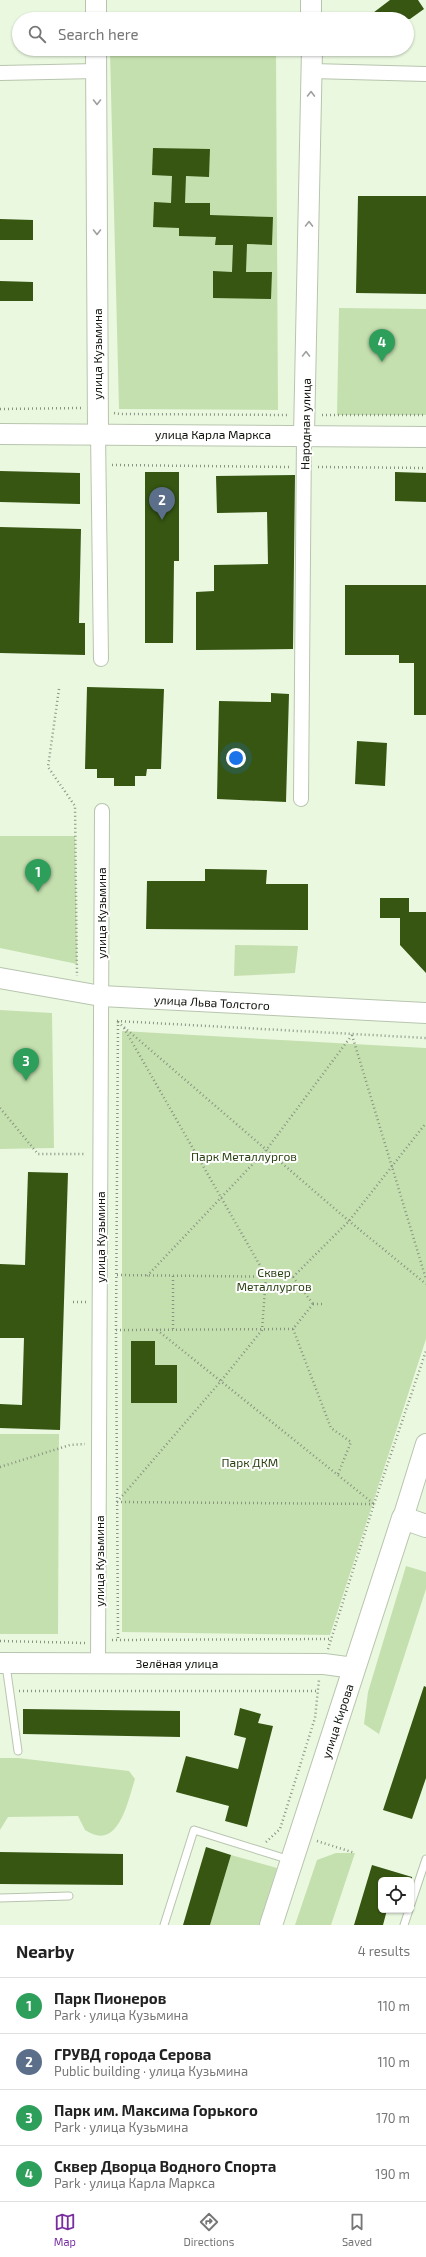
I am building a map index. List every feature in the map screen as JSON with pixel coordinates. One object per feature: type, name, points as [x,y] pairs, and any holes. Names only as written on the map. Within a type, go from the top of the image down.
[{"type":"main road","points":[[403,1518],[426,1526]]},
{"type":"main road","name":"улица Кирова","points":[[271,1925],[403,1518]]},
{"type":"street","points":[[96,0],[96,12]]},
{"type":"street","points":[[311,0],[311,12]]},
{"type":"street","name":"улица Кузьмина","points":[[96,56],[98,465],[101,658]]},
{"type":"street","name":"Народная улица","points":[[301,799],[304,415],[312,56]]},
{"type":"street","points":[[0,73],[97,71]]},
{"type":"street","points":[[312,71],[426,74]]},
{"type":"street","name":"улица Карла Маркса","points":[[0,434],[98,433],[426,437]]},
{"type":"street","name":"улица Кузьмина","points":[[98,1663],[102,811]]},
{"type":"street","name":"улица Льва Толстого","points":[[0,978],[101,996],[426,1013]]},
{"type":"street","points":[[403,1518],[426,1444]]},
{"type":"street","name":"Зелёная улица","points":[[3,1663],[324,1664],[354,1668]]},
{"type":"lane","points":[[3,1663],[10,1692],[18,1751]]},
{"type":"lane","points":[[164,1925],[194,1830],[292,1861]]},
{"type":"lane","points":[[414,1895],[426,1860]]},
{"type":"lane","points":[[0,1898],[69,1896]]},
{"type":"lane","points":[[404,1925],[408,1913]]},
{"type":"path","points":[[0,409],[98,408],[120,414],[426,415]]},
{"type":"path","points":[[98,465],[426,468]]},
{"type":"path","points":[[58,689],[48,767],[75,806],[76,992]]},
{"type":"path","points":[[101,1017],[118,1021],[426,1038]]},
{"type":"path","points":[[118,1021],[124,1028],[267,1149],[349,1221],[426,1284]]},
{"type":"path","points":[[118,1021],[116,1330],[118,1638]]},
{"type":"path","points":[[117,1502],[221,1381],[262,1330],[266,1276],[124,1028]]},
{"type":"path","points":[[147,1276],[267,1149],[352,1034]]},
{"type":"path","points":[[352,1034],[426,1279]]},
{"type":"path","points":[[0,1108],[38,1154],[100,1154]]},
{"type":"path","points":[[117,1275],[293,1277],[349,1221],[392,1164],[426,1123]]},
{"type":"path","points":[[173,1276],[173,1330]]},
{"type":"path","points":[[293,1277],[313,1304]]},
{"type":"path","points":[[116,1330],[293,1329],[313,1304]]},
{"type":"path","points":[[313,1304],[324,1304]]},
{"type":"path","points":[[293,1329],[331,1428],[351,1442],[338,1474]]},
{"type":"path","points":[[157,1330],[374,1504]]},
{"type":"path","points":[[257,1850],[280,1829],[315,1718],[316,1691],[331,1639],[374,1504],[426,1351]]},
{"type":"path","points":[[0,1467],[70,1445],[99,1444]]},
{"type":"path","points":[[117,1502],[374,1504]]},
{"type":"path","points":[[0,1641],[98,1643],[118,1638],[331,1639]]},
{"type":"path","points":[[10,1692],[316,1691]]},
{"type":"green space","points":[[110,56],[276,56],[278,410],[119,409]]},
{"type":"green space","points":[[339,308],[426,309],[426,415],[337,415]]},
{"type":"green space","points":[[0,836],[75,836],[77,964],[0,948]]},
{"type":"green space","points":[[235,945],[298,946],[295,973],[234,976]]},
{"type":"green space","points":[[0,1010],[52,1013],[54,1148],[0,1149]]},
{"type":"green space","name":"Сквер Металлургов","points":[[122,1031],[426,1048],[426,1339],[330,1635],[122,1632]]},
{"type":"green space","points":[[0,1434],[59,1434],[58,1634],[0,1634]]},
{"type":"green space","points":[[406,1566],[426,1572],[426,1589],[379,1734],[364,1724],[368,1692]]},
{"type":"green space","points":[[0,1758],[18,1758],[129,1771],[135,1779],[120,1821],[114,1830],[106,1835],[97,1835],[85,1830],[78,1816],[8,1817],[0,1830]]},
{"type":"green space","points":[[336,1853],[355,1853],[331,1925],[295,1925],[317,1860]]},
{"type":"green space","points":[[231,1855],[277,1868],[259,1925],[210,1925]]},
{"type":"building","points":[[390,0],[418,0],[424,9],[414,16],[414,12],[374,12]]},
{"type":"building","points":[[153,148],[210,149],[209,177],[186,176],[185,203],[210,203],[210,215],[273,217],[272,245],[247,244],[246,272],[272,272],[271,299],[213,298],[213,271],[232,272],[233,245],[215,245],[216,237],[179,236],[179,228],[153,227],[154,202],[171,203],[172,176],[152,175]]},
{"type":"building","points":[[358,196],[426,196],[426,294],[356,293]]},
{"type":"building","points":[[0,219],[33,220],[33,240],[0,240]]},
{"type":"building","points":[[0,281],[33,282],[33,301],[0,301]]},
{"type":"building","points":[[0,471],[80,473],[80,504],[0,502]]},
{"type":"building","points":[[145,472],[179,472],[179,561],[174,561],[173,643],[145,643]]},
{"type":"building","points":[[395,472],[426,473],[426,502],[395,501]]},
{"type":"building","points":[[295,475],[293,649],[196,650],[196,592],[214,591],[214,565],[268,564],[267,512],[217,513],[216,476]]},
{"type":"building","points":[[0,527],[81,529],[79,623],[85,623],[85,655],[0,653]]},
{"type":"building","points":[[345,585],[426,585],[426,715],[414,715],[414,663],[399,663],[399,655],[345,655]]},
{"type":"building","points":[[87,687],[164,689],[161,769],[147,769],[146,776],[135,776],[135,786],[114,786],[114,778],[97,778],[97,769],[85,769]]},
{"type":"building","points":[[271,693],[289,694],[286,802],[217,799],[219,701],[271,702]]},
{"type":"building","points":[[357,741],[387,743],[385,786],[355,784]]},
{"type":"building","points":[[205,869],[267,870],[266,884],[308,884],[308,930],[146,929],[147,881],[205,881]]},
{"type":"building","points":[[380,898],[409,898],[409,912],[426,912],[426,973],[400,945],[400,918],[380,918]]},
{"type":"building","points":[[28,1172],[68,1173],[60,1430],[0,1428],[0,1404],[22,1405],[24,1338],[0,1338],[0,1264],[25,1265]]},
{"type":"building","points":[[131,1341],[155,1341],[155,1365],[177,1365],[177,1403],[131,1403]]},
{"type":"building","points":[[424,1686],[426,1687],[426,1778],[412,1819],[383,1810]]},
{"type":"building","points":[[240,1708],[261,1714],[258,1723],[273,1726],[247,1827],[225,1821],[229,1806],[176,1792],[186,1756],[238,1769],[246,1738],[234,1735]]},
{"type":"building","points":[[23,1709],[180,1711],[180,1737],[23,1734]]},
{"type":"building","points":[[206,1847],[231,1855],[210,1925],[183,1925]]},
{"type":"building","points":[[0,1852],[123,1854],[123,1885],[0,1884]]},
{"type":"building","points":[[372,1865],[412,1877],[378,1877],[378,1913],[386,1913],[383,1925],[354,1925]]},
{"type":"place","name":"Сквер Дворца Водного Спорта","points":[[382,362]]},
{"type":"place","name":"ГРУВД города Серова","points":[[162,520]]},
{"type":"place","name":"Парк Пионеров","points":[[38,892]]},
{"type":"place","name":"Парк им. Максима Горького","points":[[26,1081]]},
{"type":"park label","name":"Парк Металлургов","points":[[244,1156]]},
{"type":"park label","name":"Парк ДКМ","points":[[250,1462]]}]
